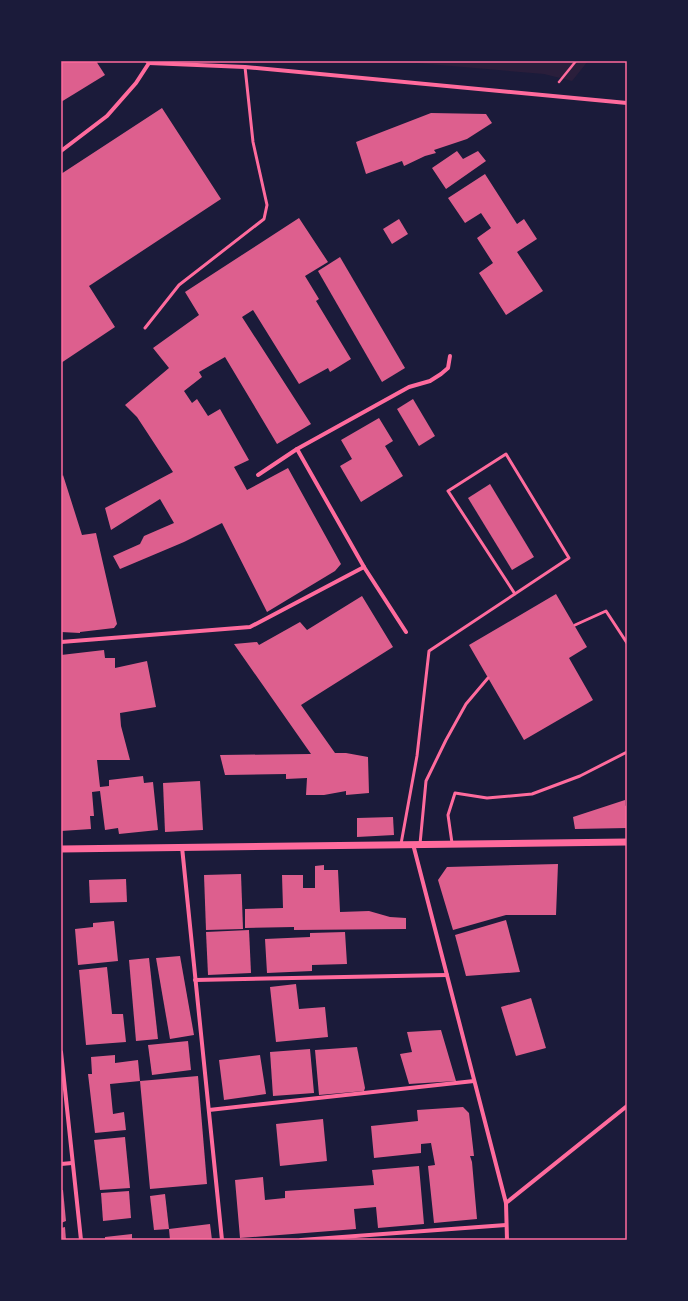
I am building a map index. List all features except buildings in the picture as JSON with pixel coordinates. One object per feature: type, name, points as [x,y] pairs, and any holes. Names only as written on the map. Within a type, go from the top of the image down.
[{"type":"street","points":[[61,151],[107,116],[136,83],[148,62],[245,67],[627,103]]},
{"type":"street","points":[[258,475],[297,449],[409,387],[430,381],[442,374],[448,368],[450,356]]},
{"type":"street","points":[[297,449],[364,567],[406,632]]},
{"type":"street","points":[[61,642],[250,627],[364,567]]},
{"type":"street","points":[[61,849],[627,842]]},
{"type":"street","points":[[413,844],[506,1203],[506,1240]]},
{"type":"street","points":[[182,847],[222,1240]]},
{"type":"street","points":[[196,980],[447,975]]},
{"type":"street","points":[[61,1052],[81,1240]]},
{"type":"street","points":[[209,1110],[474,1081]]},
{"type":"street","points":[[506,1203],[627,1106]]},
{"type":"street","points":[[61,1164],[72,1163]]},
{"type":"street","points":[[301,1240],[506,1225]]},
{"type":"lane","points":[[145,328],[178,285],[264,219],[267,205],[253,142],[245,67]]},
{"type":"lane","points":[[400,844],[417,756],[429,651],[515,594],[569,558],[506,454],[448,491],[515,594]]},
{"type":"lane","points":[[575,625],[606,611],[627,643]]},
{"type":"lane","points":[[420,844],[426,781],[466,704],[488,678]]},
{"type":"lane","points":[[452,843],[448,815],[455,793],[487,798],[532,794],[580,776],[627,752]]},
{"type":"path","points":[[549,95],[576,61]]},
{"type":"shaded area","points":[[393,61],[588,61],[572,81],[544,74]]}]
